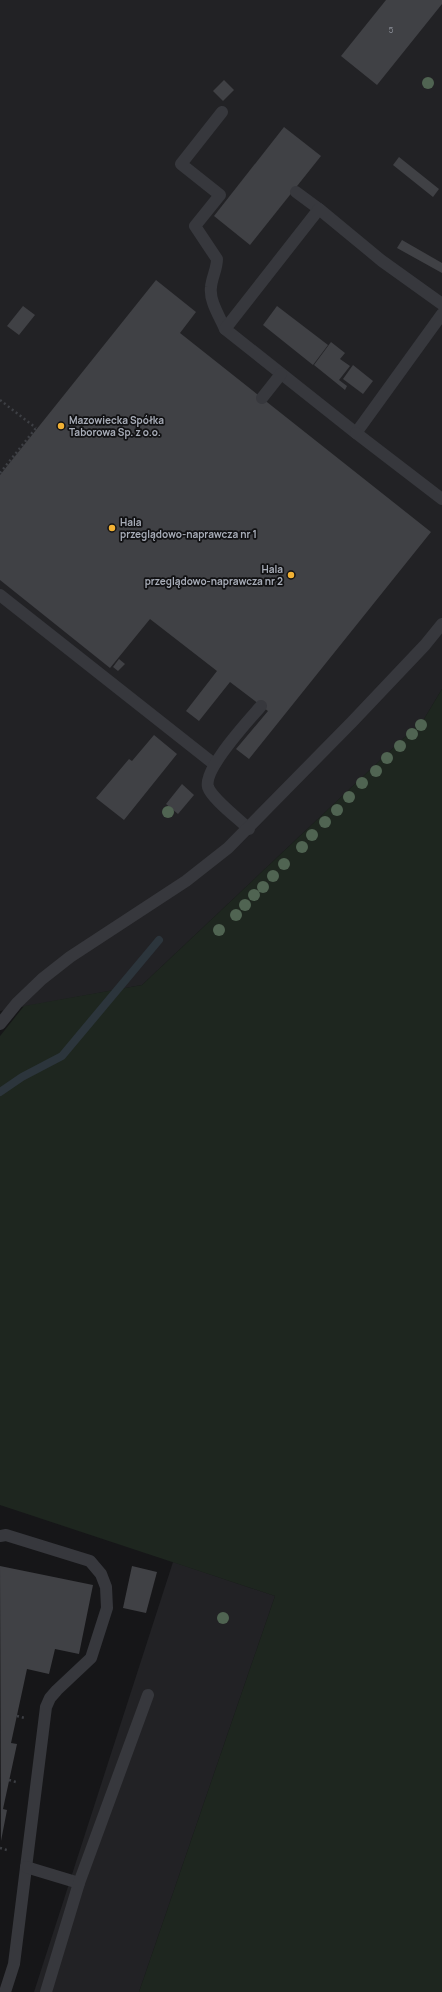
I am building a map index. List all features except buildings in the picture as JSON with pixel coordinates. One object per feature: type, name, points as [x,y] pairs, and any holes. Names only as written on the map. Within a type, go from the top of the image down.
[{"type":"lane","points":[[222,112],[180,164],[220,195],[195,226],[217,259],[217,266],[210,288],[211,296],[225,330],[442,499]]},
{"type":"lane","points":[[296,192],[382,261],[442,304]]},
{"type":"lane","points":[[225,330],[319,209]]},
{"type":"lane","points":[[356,433],[442,314]]},
{"type":"lane","points":[[262,398],[281,374]]},
{"type":"lane","points":[[0,595],[214,764]]},
{"type":"lane","points":[[0,1024],[17,1003],[42,979],[70,957],[186,881],[228,848],[249,829],[415,656],[442,624]]},
{"type":"lane","points":[[249,829],[210,790],[208,782],[214,764],[261,706]]},
{"type":"lane","points":[[0,1536],[6,1535],[90,1561],[101,1574],[106,1587],[108,1608],[91,1658],[54,1694],[46,1707],[14,1964],[5,1992]]},
{"type":"lane","points":[[46,1992],[79,1883],[148,1695]]},
{"type":"lane","points":[[26,1867],[79,1883]]},
{"type":"path","points":[[0,400],[36,428],[0,473]]},
{"type":"shaded area","points":[[0,0],[442,0],[442,689],[424,719],[142,985],[0,1011]]},
{"type":"shaded area","points":[[442,689],[442,1992],[139,1992],[275,1596],[0,1505],[0,1036],[24,1006],[142,985],[424,719]]},
{"type":"shaded area","points":[[173,1562],[275,1596],[139,1992],[34,1992]]},
{"type":"waterway","points":[[0,1092],[22,1077],[62,1056],[159,940]]},
{"type":"place","name":"Mazowiecka Spółka Taborowa Sp. z o.o.","points":[[61,426]]},
{"type":"place","name":"Hala przeglądowo-naprawcza nr 1","points":[[112,528]]},
{"type":"place","name":"Hala przeglądowo-naprawcza nr 2","points":[[291,575]]}]
